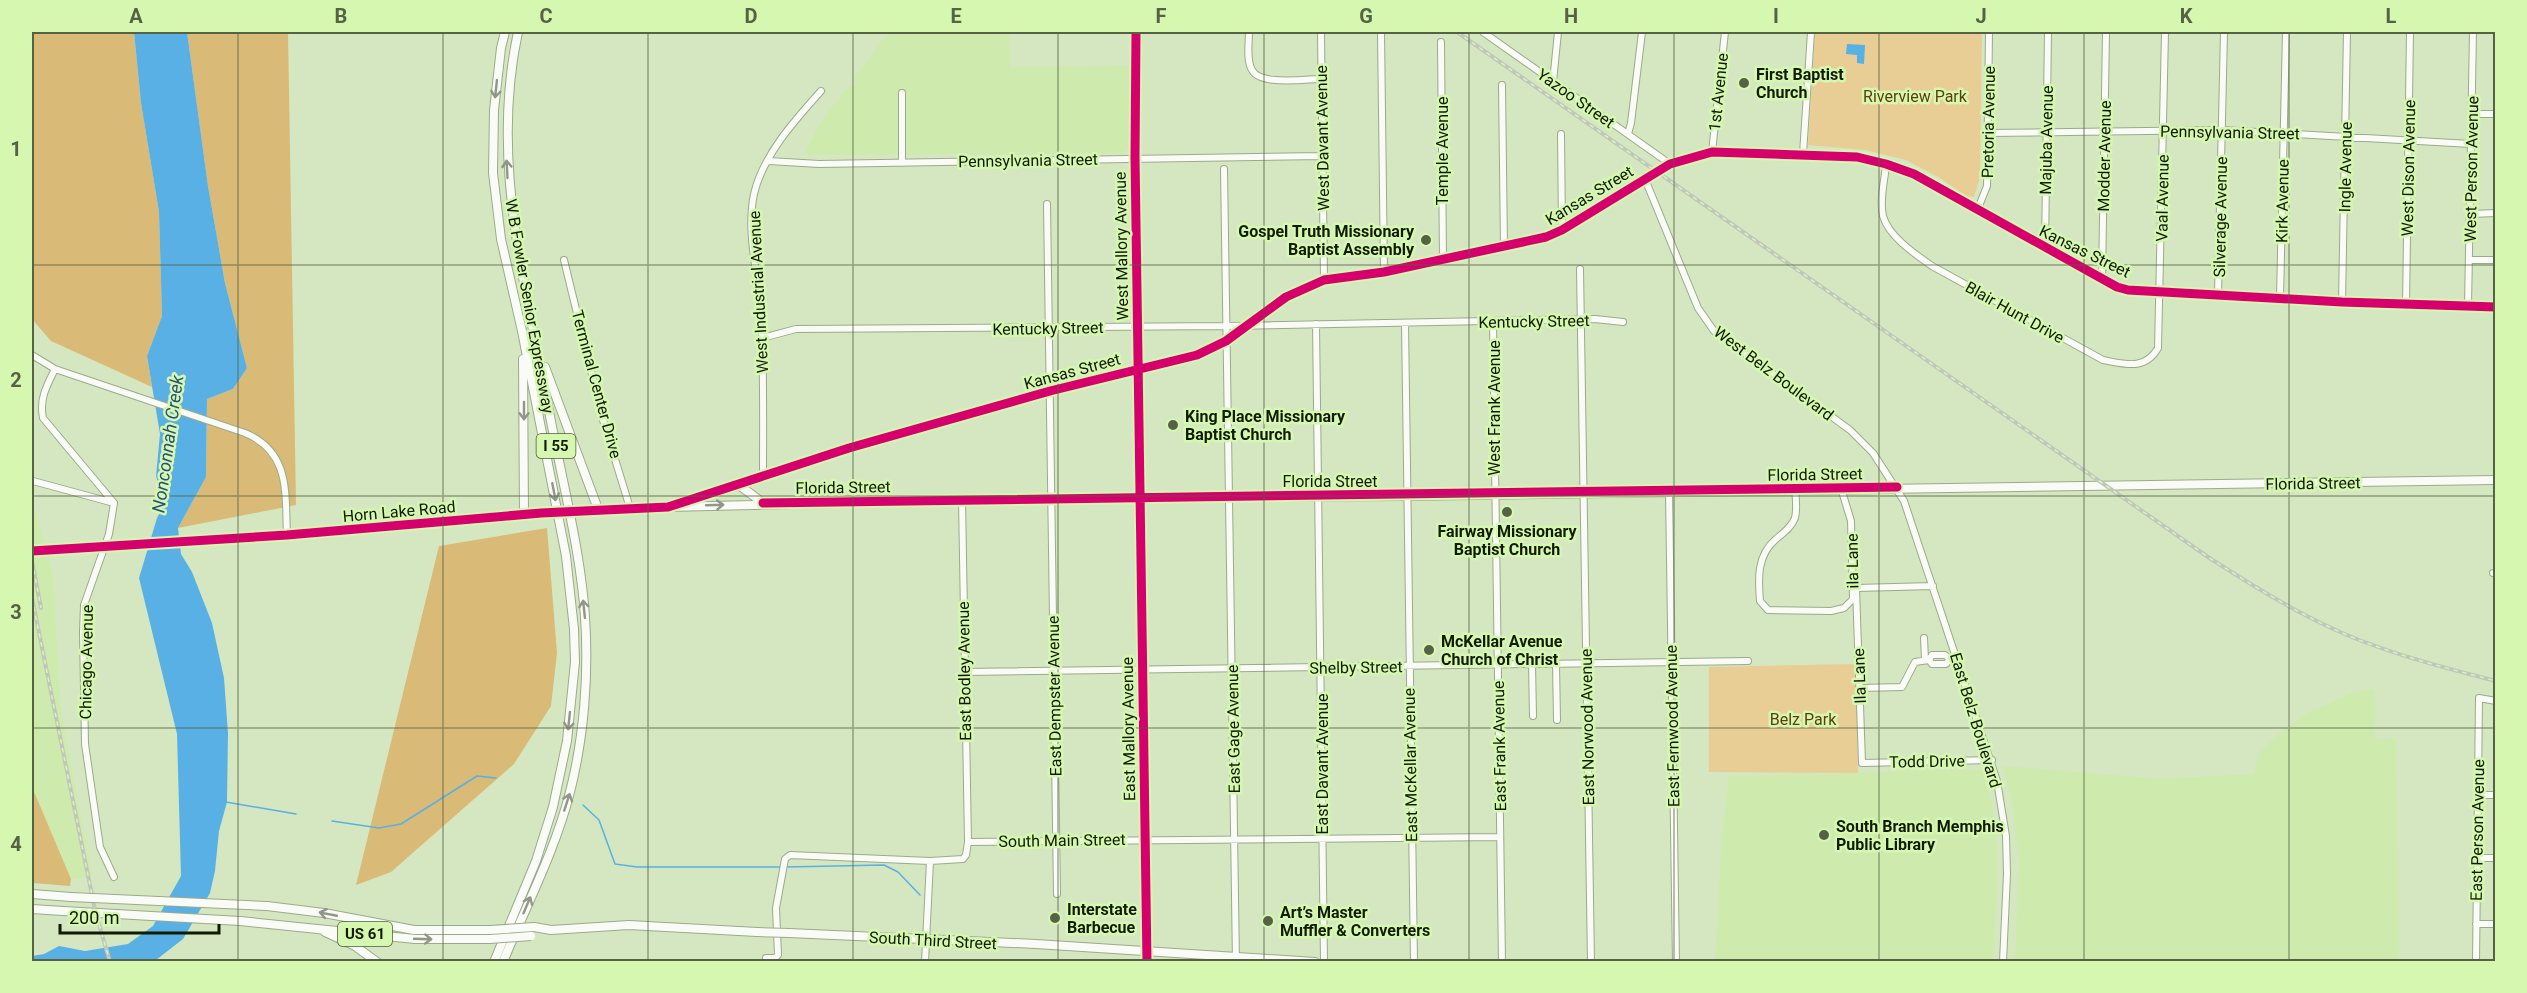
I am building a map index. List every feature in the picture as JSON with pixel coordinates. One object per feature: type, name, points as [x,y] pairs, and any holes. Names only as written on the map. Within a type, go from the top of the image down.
[{"type":"highway","name":"W B Fowler Senior Expressway","points":[[494,962],[537,861],[553,807],[567,741],[575,663],[566,556],[522,331],[501,239],[493,173],[494,110],[505,32]]},
{"type":"highway","name":"W B Fowler Senior Expressway","points":[[503,962],[548,858],[570,793],[580,739],[586,674],[585,618],[580,562],[533,331],[508,186],[506,150],[509,81],[518,32]]},
{"type":"highway","points":[[522,331],[524,516]]},
{"type":"highway","points":[[533,331],[558,405],[598,509]]},
{"type":"highway","name":"South Third Street","points":[[32,894],[267,906]]},
{"type":"highway","name":"South Third Street","points":[[32,909],[307,926],[415,939],[533,932]]},
{"type":"highway","points":[[307,926],[355,946],[377,962]]},
{"type":"main road","name":"West Mallory Avenue","points":[[1136,32],[1135,157],[1140,497]]},
{"type":"main road","name":"Florida Street","points":[[668,507],[1051,498],[1407,496],[1897,487],[2129,487],[2496,480]]},
{"type":"main road","name":"Kansas Street","points":[[598,509],[668,507],[739,485]]},
{"type":"main road","points":[[739,485],[763,503]]},
{"type":"main road","name":"East Mallory Avenue","points":[[1140,497],[1147,962]]},
{"type":"main road","name":"Horn Lake Road","points":[[32,551],[287,535],[598,509]]},
{"type":"main road","name":"South Third Street","points":[[267,906],[324,913],[414,930],[490,934]]},
{"type":"main road","name":"South Third Street","points":[[533,932],[629,925],[1147,951],[1236,960],[1315,962]]},
{"type":"street","points":[[1249,32],[1249,64],[1252,72],[1258,77],[1269,80],[1321,79]]},
{"type":"street","name":"West Davant Avenue","points":[[1321,32],[1324,280]]},
{"type":"street","points":[[1381,32],[1384,272]]},
{"type":"street","name":"Yazoo Street","points":[[1483,32],[1670,164]]},
{"type":"street","points":[[1552,82],[1558,32]]},
{"type":"street","points":[[1628,134],[1642,32]]},
{"type":"street","name":"1st Avenue","points":[[1712,152],[1725,32]]},
{"type":"street","points":[[1803,154],[1811,32]]},
{"type":"street","name":"Pretoria Avenue","points":[[1977,211],[1987,186],[1989,32]]},
{"type":"street","name":"Majuba Avenue","points":[[2045,249],[2048,32]]},
{"type":"street","name":"Modder Avenue","points":[[2102,280],[2106,32]]},
{"type":"street","name":"Vaal Avenue","points":[[2160,292],[2165,32]]},
{"type":"street","name":"Silverage Avenue","points":[[2218,294],[2224,32]]},
{"type":"street","name":"Kirk Avenue","points":[[2280,298],[2286,32]]},
{"type":"street","name":"Ingle Avenue","points":[[2342,303],[2347,32]]},
{"type":"street","name":"West Dison Avenue","points":[[2406,305],[2410,32]]},
{"type":"street","name":"West Person Avenue","points":[[2468,306],[2473,32]]},
{"type":"street","name":"Temple Avenue","points":[[1441,42],[1443,260]]},
{"type":"street","points":[[1502,85],[1504,248]]},
{"type":"street","name":"West Industrial Avenue","points":[[763,477],[762,338],[751,214],[755,191],[769,161],[792,123],[821,91]]},
{"type":"street","points":[[902,93],[902,163]]},
{"type":"street","points":[[2472,114],[2496,114]]},
{"type":"street","name":"Pennsylvania Street","points":[[1988,133],[2222,130],[2471,144]]},
{"type":"street","points":[[1560,134],[1562,231]]},
{"type":"street","name":"Kansas Street","points":[[739,485],[849,448],[1050,391],[1197,355],[1250,326],[1286,297],[1324,280],[1384,272],[1504,248],[1546,237],[1562,231],[1670,164],[1712,152],[1803,154],[1857,158],[1886,164],[1914,174],[2102,280],[2128,290],[2342,303],[2496,307]]},
{"type":"street","name":"Pennsylvania Street","points":[[769,161],[819,164],[1135,157],[1322,156]]},
{"type":"street","name":"Blair Hunt Drive","points":[[1886,164],[1882,205],[1884,217],[1892,232],[1914,254],[2103,360],[2126,365],[2143,363],[2152,358],[2158,348],[2160,292]]},
{"type":"street","name":"East Gage Avenue","points":[[1224,169],[1236,960]]},
{"type":"street","name":"West Belz Boulevard","points":[[1645,179],[1698,308],[1714,331],[1851,430],[1873,453],[1897,487]]},
{"type":"street","name":"East Dempster Avenue","points":[[1047,204],[1057,894]]},
{"type":"street","points":[[2470,214],[2496,213]]},
{"type":"street","name":"Terminal Center Drive","points":[[564,260],[603,420],[630,508]]},
{"type":"street","points":[[2469,260],[2496,260]]},
{"type":"street","name":"East Norwood Avenue","points":[[1580,269],[1591,962]]},
{"type":"street","name":"Kentucky Street","points":[[762,338],[796,329],[1250,326],[1595,319],[1623,322]]},
{"type":"street","name":"West Frank Avenue","points":[[1493,322],[1494,494]]},
{"type":"street","name":"East McKellar Avenue","points":[[1405,323],[1408,666],[1414,962]]},
{"type":"street","points":[[1316,324],[1317,495]]},
{"type":"street","points":[[32,355],[55,369],[261,440],[273,452],[284,478],[287,535]]},
{"type":"street","points":[[55,369],[44,393],[41,410],[43,418],[114,503]]},
{"type":"street","points":[[33,481],[114,503]]},
{"type":"street","name":"East Belz Boulevard","points":[[1897,487],[1933,586],[1953,658],[1992,760],[2006,836],[2007,875],[2003,962]]},
{"type":"street","name":"ila Lane","points":[[1796,489],[1796,516],[1791,526],[1762,554],[1760,601],[1768,610],[1831,611],[1844,608],[1853,599],[1851,521],[1841,488]]},
{"type":"street","name":"East Fernwood Avenue","points":[[1669,491],[1676,962]]},
{"type":"street","name":"East Frank Avenue","points":[[1494,494],[1502,962]]},
{"type":"street","name":"East Davant Avenue","points":[[1317,495],[1324,962]]},
{"type":"street","name":"East Bodley Avenue","points":[[962,500],[968,842]]},
{"type":"street","name":"Chicago Avenue","points":[[114,503],[109,534],[84,605],[83,633],[85,744],[100,847],[114,877]]},
{"type":"street","name":"Ila Lane","points":[[1862,763],[1856,588],[1933,586]]},
{"type":"street","points":[[1924,638],[1927,660],[1932,664],[1946,664],[1953,658]]},
{"type":"street","points":[[1860,688],[1902,687],[1915,662],[1927,660]]},
{"type":"street","name":"Shelby Street","points":[[964,672],[1671,664],[1748,661]]},
{"type":"street","points":[[1532,664],[1533,716]]},
{"type":"street","points":[[1556,664],[1557,720]]},
{"type":"street","name":"East Person Avenue","points":[[2476,962],[2479,698],[2496,701]]},
{"type":"street","name":"Todd Drive","points":[[1862,763],[1992,760]]},
{"type":"street","points":[[2478,795],[2496,795]]},
{"type":"street","name":"South Main Street","points":[[968,842],[1500,837]]},
{"type":"street","points":[[766,960],[778,956],[777,908],[784,862],[790,855],[930,861],[963,859],[968,842]]},
{"type":"street","points":[[2476,858],[2496,858]]},
{"type":"street","points":[[925,962],[930,861]]},
{"type":"street","points":[[2476,924],[2496,924]]},
{"type":"shaded area","points":[[32,32],[134,32],[141,103],[159,212],[162,316],[147,356],[152,387],[51,341],[32,319]]},
{"type":"shaded area","points":[[187,32],[288,32],[296,505],[178,528],[206,477],[207,399],[233,389],[247,368],[225,283],[208,186]]},
{"type":"shaded area","points":[[888,32],[1009,32],[1010,67],[1129,66],[1128,149],[1122,153],[804,155],[817,128],[845,90],[861,81],[852,81]]},
{"type":"shaded area","points":[[32,501],[52,568],[61,711],[92,876],[71,879],[32,787]]},
{"type":"shaded area","points":[[547,528],[557,653],[551,706],[514,764],[391,872],[356,885],[439,546]]},
{"type":"shaded area","points":[[2374,689],[2375,739],[2396,738],[2399,961],[2015,961],[2019,858],[2011,797],[2002,766],[2161,779],[2254,774],[2259,753],[2277,735],[2309,712],[2355,692]]},
{"type":"shaded area","points":[[1982,770],[1992,805],[1997,846],[1993,961],[1715,961],[1722,834],[1729,776]]},
{"type":"shaded area","points":[[32,787],[71,879],[70,886],[32,883]]},
{"type":"green space","name":"Riverview Park","points":[[1815,32],[1982,32],[1980,177],[1974,197],[1966,196],[1940,178],[1906,160],[1865,150],[1808,145]]},
{"type":"green space","name":"Belz Park","points":[[1856,664],[1858,773],[1709,772],[1709,667]]},
{"type":"water","name":"Nonconnah Creek","points":[[134,32],[187,32],[208,186],[225,283],[247,368],[233,389],[207,399],[206,477],[178,528],[181,554],[192,572],[212,623],[224,678],[228,733],[227,802],[219,831],[210,893],[183,939],[156,960],[32,962],[32,956],[44,954],[59,946],[85,951],[128,944],[153,926],[181,876],[177,734],[139,578],[157,518],[165,503],[156,476],[160,434],[147,356],[162,316],[159,212],[141,103]]},
{"type":"water","points":[[1847,44],[1865,45],[1864,64],[1857,63],[1857,55],[1846,54]]},
{"type":"waterway","points":[[332,821],[379,828],[401,824],[477,776],[496,778]]},
{"type":"waterway","points":[[226,802],[296,814]]},
{"type":"waterway","points":[[583,805],[599,820],[615,864],[637,867],[780,867]]},
{"type":"waterway","points":[[785,867],[884,865],[898,872],[920,895]]},
{"type":"railway","points":[[1457,32],[2208,557],[2293,609],[2347,635],[2402,655],[2496,681]]},
{"type":"railway","points":[[32,561],[41,608]]},
{"type":"railway","points":[[32,598],[95,910],[110,962]]},
{"type":"cycle path","points":[[1136,32],[1135,157],[1147,962]]},
{"type":"cycle path","points":[[32,551],[287,535],[541,513],[668,507],[849,448],[1050,391],[1197,355],[1226,341],[1286,297],[1324,280],[1384,272],[1546,237],[1562,230],[1670,164],[1712,152],[1857,157],[1886,164],[1914,174],[2117,287],[2128,290],[2342,302],[2496,307]]},
{"type":"cycle path","points":[[763,503],[1897,487]]},
{"type":"place","name":"First Baptist Church","points":[[1744,83]]},
{"type":"place","name":"Gospel Truth Missionary Baptist Assembly","points":[[1426,240]]},
{"type":"place","name":"King Place Missionary Baptist Church","points":[[1173,425]]},
{"type":"place","name":"Fairway Missionary Baptist Church","points":[[1507,512]]},
{"type":"place","name":"McKellar Avenue Church of Christ","points":[[1429,650]]},
{"type":"place","name":"South Branch Memphis Public Library","points":[[1824,835]]},
{"type":"place","name":"Interstate Barbecue","points":[[1055,918]]},
{"type":"place","name":"Art’s Master Muffler & Converters","points":[[1268,921]]}]
